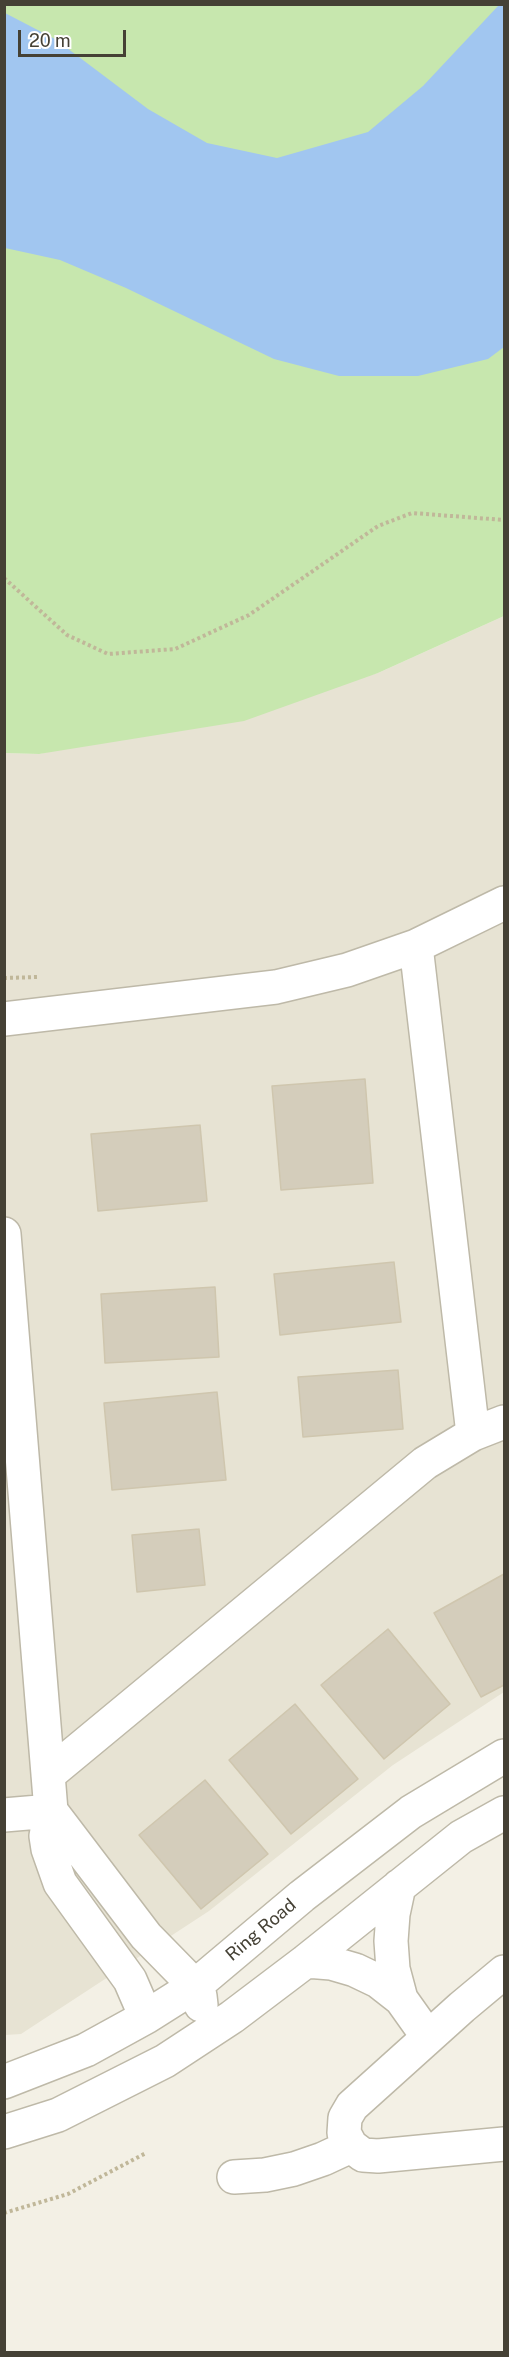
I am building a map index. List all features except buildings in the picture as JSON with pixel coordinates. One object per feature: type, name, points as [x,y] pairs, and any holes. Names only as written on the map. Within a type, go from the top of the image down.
[{"type":"street","points":[[4,1019],[276,987],[347,970],[416,946],[504,903]]},
{"type":"street","points":[[416,946],[473,1434]]},
{"type":"street","points":[[4,1234],[51,1811],[46,1836],[57,1875],[70,1898],[130,1980],[146,2017]]},
{"type":"street","points":[[48,1775],[425,1463],[473,1434],[504,1422]]},
{"type":"street","name":"Ring Road","points":[[4,2082],[86,2050],[146,2017],[195,1986],[302,1896],[411,1812],[504,1755]]},
{"type":"street","points":[[51,1811],[146,1936],[195,1986],[200,1996],[201,2008],[192,2029],[124,2071],[113,2089]]},
{"type":"street","points":[[4,1815],[51,1811]]},
{"type":"street","points":[[4,2133],[58,2115],[165,2061],[232,2017],[461,1838],[504,1814]]},
{"type":"street","points":[[399,1886],[393,1914],[392,1941],[393,1969],[401,2000]]},
{"type":"street","points":[[306,1961],[355,1970],[378,1981],[401,2000],[428,2037]]},
{"type":"street","points":[[504,1972],[352,2106],[345,2118],[344,2133],[351,2146],[363,2155],[378,2156],[504,2144]]},
{"type":"street","points":[[234,2178],[294,2169],[351,2146]]},
{"type":"path","points":[[4,578],[67,635],[108,654],[175,649],[249,615],[378,526],[412,513],[504,520]]},
{"type":"path","points":[[4,2214],[68,2194],[146,2153]]},
{"type":"shaded area","points":[[504,616],[504,1692],[393,1765],[209,1911],[21,2034],[5,2035],[5,753],[39,754],[378,673]]},
{"type":"green space","points":[[5,5],[504,5],[504,616],[378,673],[244,721],[39,754],[5,753]]},
{"type":"water","points":[[499,5],[504,5],[504,347],[488,359],[418,376],[339,376],[274,359],[126,288],[60,260],[5,248],[5,13],[55,39],[148,109],[207,143],[277,158],[368,132],[423,86]]}]
